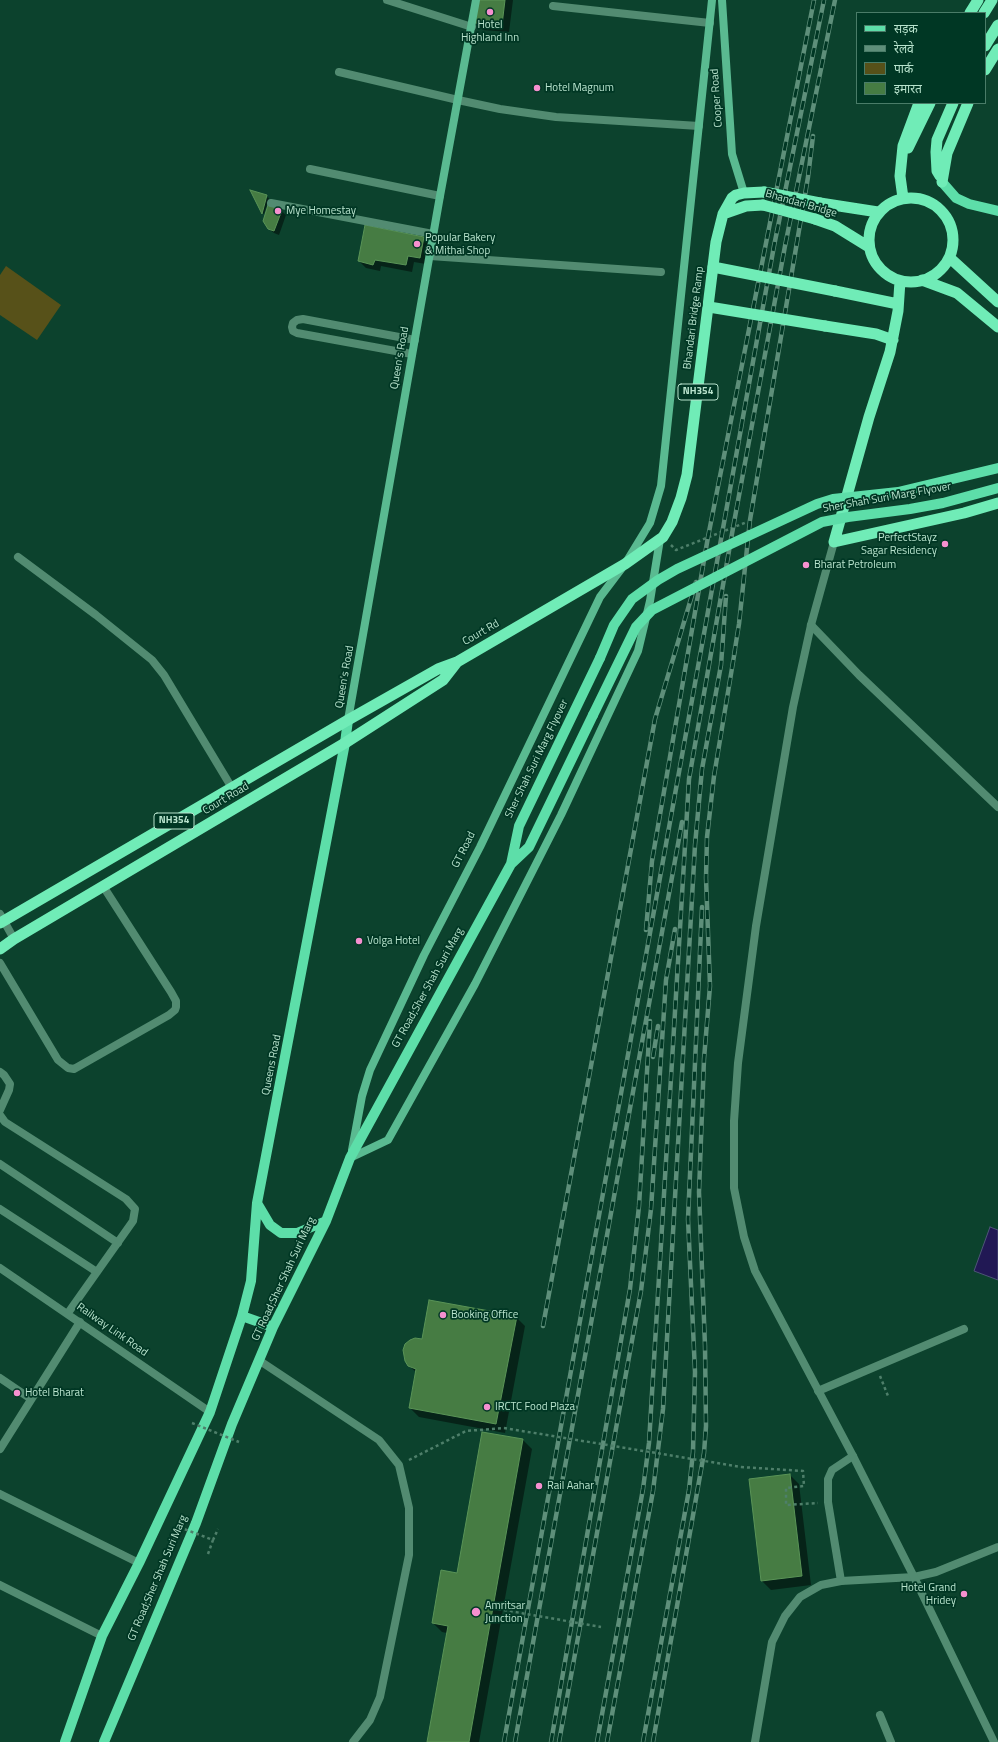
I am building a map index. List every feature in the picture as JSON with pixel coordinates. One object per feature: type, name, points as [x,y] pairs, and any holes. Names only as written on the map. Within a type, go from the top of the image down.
[{"type":"highway","points":[[971,12],[978,0]]},
{"type":"highway","points":[[985,12],[992,0]]},
{"type":"highway","points":[[986,44],[998,25]]},
{"type":"highway","points":[[986,68],[998,49]]},
{"type":"highway","points":[[903,198],[901,184],[901,161],[903,146],[919,104]]},
{"type":"highway","points":[[901,161],[930,104]]},
{"type":"highway","points":[[942,182],[937,170],[937,140],[953,104]]},
{"type":"highway","points":[[942,182],[947,153],[968,104]]},
{"type":"highway","name":"Bhandari Bridge","points":[[744,193],[764,192],[878,212]]},
{"type":"highway","name":"NH354","points":[[723,214],[732,198],[736,195],[744,193]]},
{"type":"highway","points":[[903,198],[926,199],[941,209],[947,216],[952,229],[953,244],[950,258],[942,269],[930,278],[922,280],[900,281],[883,272],[873,260],[869,247],[871,222],[878,212],[892,201],[903,198]]},
{"type":"highway","name":"Bhandari Bridge","points":[[723,214],[746,206],[763,205],[835,226],[869,247]]},
{"type":"highway","name":"Bhandari Bridge Ramp","points":[[625,564],[662,538],[672,522],[681,498],[687,475],[716,242],[723,214]]},
{"type":"highway","points":[[950,258],[998,302]]},
{"type":"highway","points":[[713,267],[898,304]]},
{"type":"highway","points":[[922,280],[957,293],[998,327]]},
{"type":"highway","points":[[900,281],[893,340],[834,542],[964,513],[998,503]]},
{"type":"highway","points":[[709,307],[876,334],[893,340]]},
{"type":"highway","name":"Court Rd","points":[[348,720],[438,669],[457,662],[625,564]]},
{"type":"highway","name":"Court Road","points":[[0,948],[346,743],[443,680],[457,662]]},
{"type":"highway","name":"Court Road","points":[[2,919],[348,720]]},
{"type":"main road","name":"Queen's Road","points":[[348,720],[433,234],[476,0]]},
{"type":"main road","name":"GT Road","points":[[350,1158],[362,1096],[370,1070],[424,955],[480,847],[600,597],[625,564],[650,523],[661,486],[712,0]]},
{"type":"main road","name":"Cooper Road","points":[[722,0],[732,154],[744,193]]},
{"type":"main road","points":[[942,182],[956,198],[969,204],[998,211]]},
{"type":"main road","name":"Sher Shah Suri Marg Flyover","points":[[511,864],[519,826],[600,658],[614,625],[632,599],[658,580],[677,569],[817,504],[833,499],[898,492],[998,468]]},
{"type":"main road","name":"Sher Shah Suri Marg Flyover","points":[[511,864],[528,847],[636,627],[652,610],[822,522],[944,503],[998,488]]},
{"type":"main road","points":[[350,1158],[388,1140],[475,984],[557,822],[638,651],[650,601],[662,538]]},
{"type":"main road","name":"Queens Road","points":[[210,1412],[242,1316],[251,1281],[258,1203],[346,743],[348,720]]},
{"type":"main road","name":"GT Road;Sher Shah Suri Marg","points":[[104,1742],[196,1523],[232,1424],[260,1361],[273,1327],[326,1221],[350,1158],[511,864]]},
{"type":"main road","points":[[258,1203],[270,1225],[281,1233],[297,1233],[326,1221]]},
{"type":"main road","points":[[242,1316],[273,1327]]},
{"type":"main road","name":"GT Road;Sher Shah Suri Marg","points":[[65,1742],[102,1636],[139,1563],[210,1412]]},
{"type":"street","points":[[387,0],[472,27]]},
{"type":"street","points":[[553,6],[710,23]]},
{"type":"street","points":[[339,72],[458,100],[556,117],[699,126]]},
{"type":"street","points":[[310,169],[440,196]]},
{"type":"street","points":[[271,203],[433,234]]},
{"type":"street","points":[[430,256],[661,272]]},
{"type":"street","points":[[412,354],[297,333],[293,331],[292,327],[293,323],[297,320],[303,319],[415,340]]},
{"type":"street","points":[[834,542],[811,625],[793,707],[756,926],[738,1063],[734,1121],[734,1188],[744,1236],[755,1271],[853,1456],[914,1577],[994,1742]]},
{"type":"street","points":[[18,557],[96,615],[152,660],[164,675],[232,788]]},
{"type":"street","points":[[811,625],[859,675],[998,807]]},
{"type":"street","points":[[0,963],[58,1060],[68,1068],[74,1069],[175,1010],[176,1001],[172,992],[103,886]]},
{"type":"street","points":[[2,919],[14,939]]},
{"type":"street","points":[[0,1072],[10,1084],[9,1090],[0,1110]]},
{"type":"street","points":[[0,1115],[4,1122],[132,1205],[135,1214],[134,1221],[68,1313]]},
{"type":"street","points":[[0,1164],[118,1243]]},
{"type":"street","points":[[0,1209],[97,1272]]},
{"type":"street","name":"Railway Link Road","points":[[0,1268],[68,1313],[210,1412]]},
{"type":"street","points":[[0,1449],[3,1436],[31,1399],[80,1322]]},
{"type":"street","points":[[818,1391],[964,1330]]},
{"type":"street","points":[[260,1361],[379,1440],[399,1465],[409,1508],[409,1555],[380,1697],[370,1720],[353,1742]]},
{"type":"street","points":[[0,1378],[31,1399]]},
{"type":"street","points":[[841,1581],[828,1502],[828,1479],[832,1470],[853,1456]]},
{"type":"street","points":[[0,1494],[139,1563]]},
{"type":"street","points":[[755,1742],[772,1642],[785,1616],[800,1597],[821,1585],[841,1581],[914,1577],[936,1572],[998,1547]]},
{"type":"street","points":[[0,1585],[102,1636]]},
{"type":"street","points":[[880,1715],[891,1742]]},
{"type":"path","points":[[876,1367],[888,1396]]},
{"type":"path","points":[[192,1423],[239,1442]]},
{"type":"path","points":[[399,1465],[466,1431],[504,1428],[741,1467],[804,1471],[804,1486],[786,1488],[786,1505],[828,1502]]},
{"type":"path","points":[[174,1539],[183,1516]]},
{"type":"path","points":[[179,1527],[213,1540]]},
{"type":"path","points":[[208,1554],[218,1529]]},
{"type":"path","points":[[498,1609],[602,1627]]},
{"type":"green space","points":[[6,266],[61,305],[37,340],[0,315],[0,275]]},
{"type":"shaded area","points":[[990,1227],[998,1230],[998,1280],[974,1271]]},
{"type":"building","name":"Hotel Highland Inn","points":[[477,0],[505,0],[502,25],[475,23]]},
{"type":"building","points":[[250,190],[267,195],[262,214]]},
{"type":"building","points":[[268,205],[282,210],[274,231],[268,229],[263,221]]},
{"type":"building","points":[[365,225],[424,237],[420,258],[408,256],[406,265],[375,260],[373,265],[358,261]]},
{"type":"building","points":[[429,1300],[517,1316],[496,1424],[409,1408],[416,1369],[408,1366],[405,1361],[403,1350],[405,1344],[410,1340],[415,1338],[422,1339]]},
{"type":"building","points":[[482,1432],[523,1439],[469,1742],[427,1742],[448,1626],[432,1623],[441,1570],[457,1573]]},
{"type":"building","points":[[790,1474],[802,1576],[761,1581],[749,1479]]},
{"type":"railway","points":[[646,930],[652,861],[708,537],[814,0]]},
{"type":"railway","points":[[741,428],[774,246],[824,0]]},
{"type":"railway","points":[[597,1742],[643,1489],[649,1443],[689,779],[785,246],[835,0]]},
{"type":"railway","points":[[734,655],[739,624],[750,520],[808,177],[813,136]]},
{"type":"railway","points":[[504,1742],[742,423]]},
{"type":"railway","points":[[543,1326],[655,719],[696,582]]},
{"type":"railway","points":[[607,1742],[653,1491],[663,1409],[695,845],[702,769],[721,665],[726,596]]},
{"type":"railway","points":[[653,1742],[704,1453],[706,1426],[705,1346],[699,1192],[704,1059],[710,986],[706,878],[707,837],[714,776],[735,650]]},
{"type":"railway","points":[[515,1742],[682,822]]},
{"type":"railway","points":[[643,1742],[689,1490],[693,1452],[695,1372],[688,1219],[702,907]]},
{"type":"railway","points":[[559,1742],[641,1291],[651,1209],[666,980],[675,929]]},
{"type":"railway","points":[[551,1742],[630,1289],[639,1206],[650,1021]]},
{"type":"railway","points":[[653,1057],[658,1026]]},
{"type":"place","name":"Hotel Highland Inn","points":[[490,12]]},
{"type":"place","name":"Hotel Magnum","points":[[537,88]]},
{"type":"place","name":"Mye Homestay","points":[[278,211]]},
{"type":"place","name":"Popular Bakery & Mithai Shop","points":[[417,244]]},
{"type":"place","name":"PerfectStayz Sagar Residency","points":[[945,544]]},
{"type":"place","name":"Bharat Petroleum","points":[[806,565]]},
{"type":"place","name":"Volga Hotel","points":[[359,941]]},
{"type":"place","name":"Booking Office","points":[[443,1315]]},
{"type":"place","name":"Hotel Bharat","points":[[17,1393]]},
{"type":"place","name":"IRCTC Food Plaza","points":[[487,1407]]},
{"type":"place","name":"Rail Aahar","points":[[539,1486]]},
{"type":"place","name":"Hotel Grand Hridey","points":[[964,1594]]},
{"type":"place","name":"Amritsar Junction","points":[[476,1612]]}]
